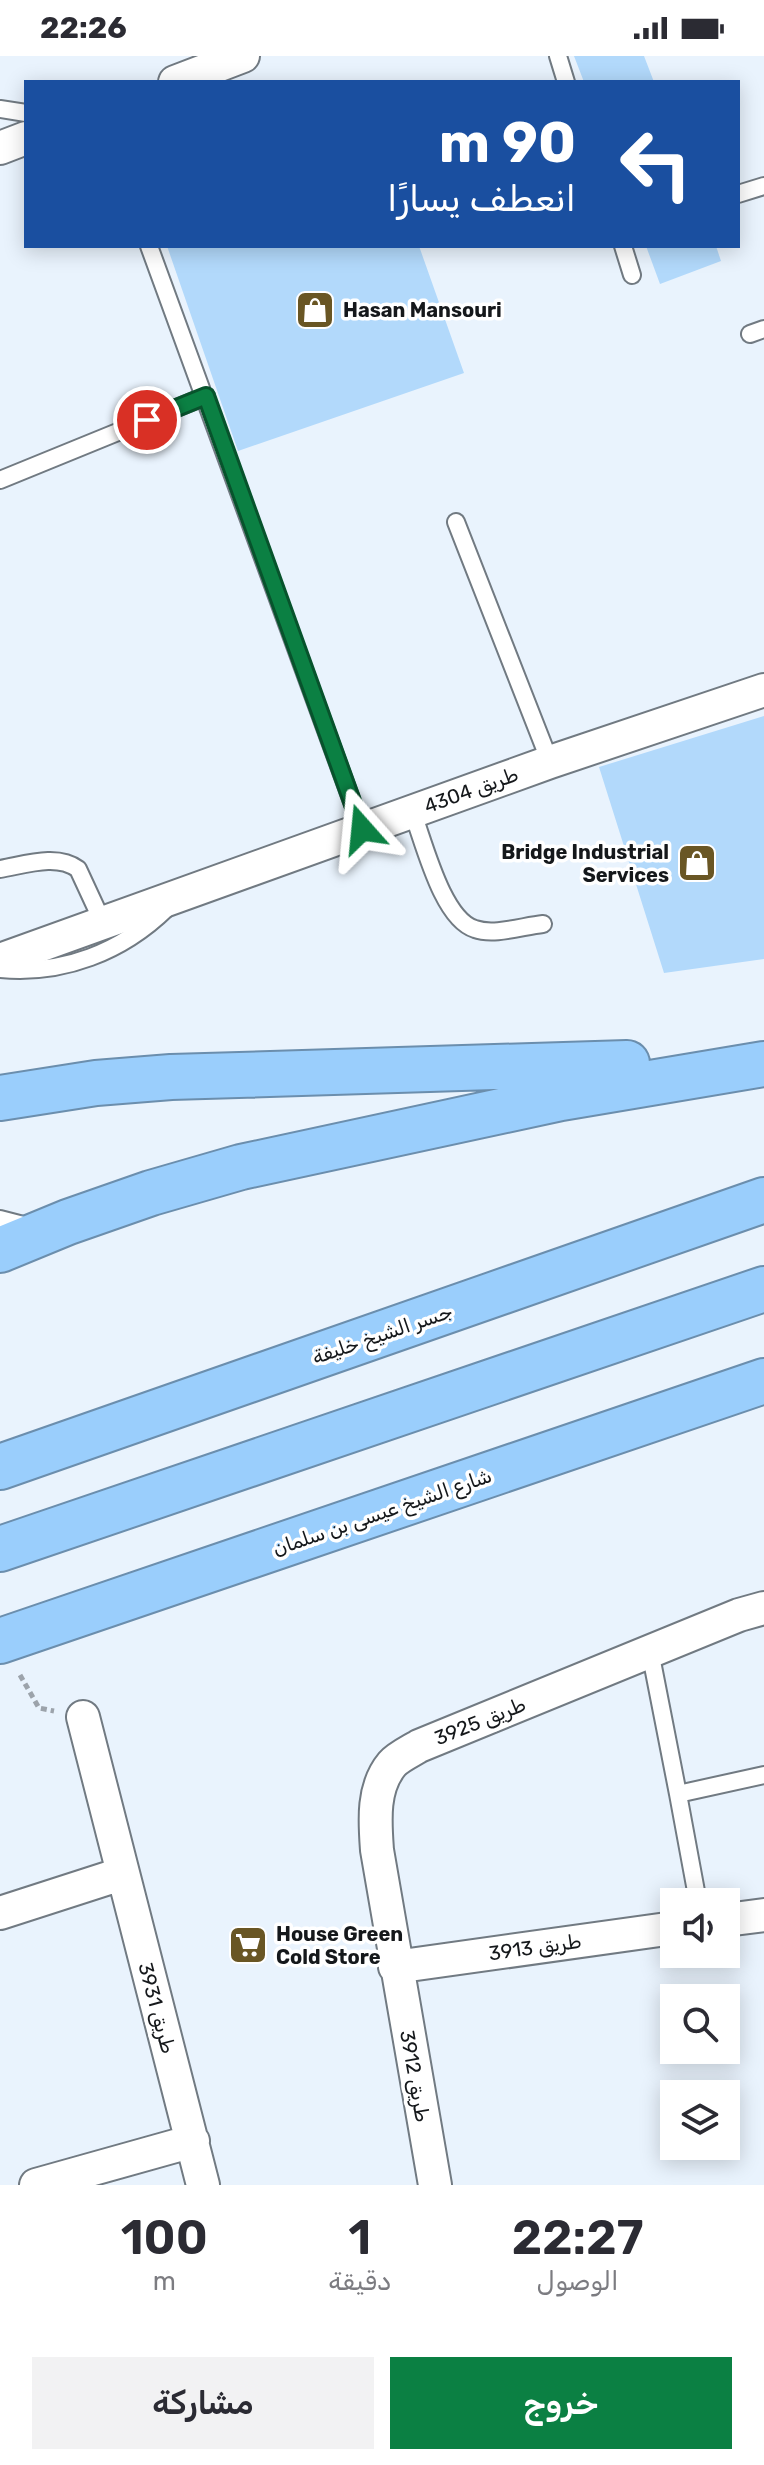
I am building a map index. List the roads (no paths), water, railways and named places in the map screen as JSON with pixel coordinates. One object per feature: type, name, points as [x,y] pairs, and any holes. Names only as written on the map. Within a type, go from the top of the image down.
[{"type":"highway","points":[[0,1098],[96,1083],[171,1077],[573,1066],[701,1057],[764,1047]]},
{"type":"highway","points":[[0,1250],[151,1193],[300,1153],[561,1098],[764,1064]]},
{"type":"highway","name":"جسر الشيخ خليفة","points":[[0,1467],[764,1200]]},
{"type":"highway","points":[[0,1549],[764,1289]]},
{"type":"highway","name":"شارع الشيخ عيسى بن سلمان","points":[[5,1660],[764,1381]]},
{"type":"street","points":[[180,80],[243,56]]},
{"type":"street","points":[[0,148],[24,139]]},
{"type":"street","name":"طريق 4304","points":[[0,960],[550,762],[764,690]]},
{"type":"street","name":"طريق 3925","points":[[395,1967],[374,1815],[381,1786],[393,1763],[419,1746],[739,1615],[764,1608]]},
{"type":"street","name":"طريق 3931","points":[[83,1717],[203,2185]]},
{"type":"street","points":[[0,1913],[121,1874]]},
{"type":"street","points":[[740,1918],[764,1915]]},
{"type":"street","name":"طريق 3913","points":[[395,1967],[660,1930]]},
{"type":"street","name":"طريق 3912","points":[[395,1967],[435,2185]]},
{"type":"street","points":[[36,2185],[193,2141]]},
{"type":"lane","points":[[558,56],[565,80]]},
{"type":"lane","points":[[0,109],[24,113]]},
{"type":"lane","points":[[740,193],[764,186]]},
{"type":"lane","points":[[150,248],[362,829]]},
{"type":"lane","points":[[624,248],[632,275]]},
{"type":"lane","points":[[0,480],[206,396]]},
{"type":"lane","points":[[456,522],[550,762]]},
{"type":"lane","points":[[412,811],[447,904],[464,924],[485,931],[543,924]]},
{"type":"lane","points":[[0,869],[57,860],[72,864],[78,869],[103,923]]},
{"type":"lane","points":[[0,969],[23,972],[67,966],[109,951],[147,927],[179,895]]},
{"type":"lane","points":[[0,1219],[43,1233]]},
{"type":"lane","points":[[650,1651],[695,1888]]},
{"type":"lane","points":[[678,1794],[764,1775]]},
{"type":"place","name":"Hasan Mansouri","points":[[315,310]]},
{"type":"place","name":"Bridge Industrial Services","points":[[697,863]]},
{"type":"place","name":"House Green Cold Store","points":[[248,1945]]}]
